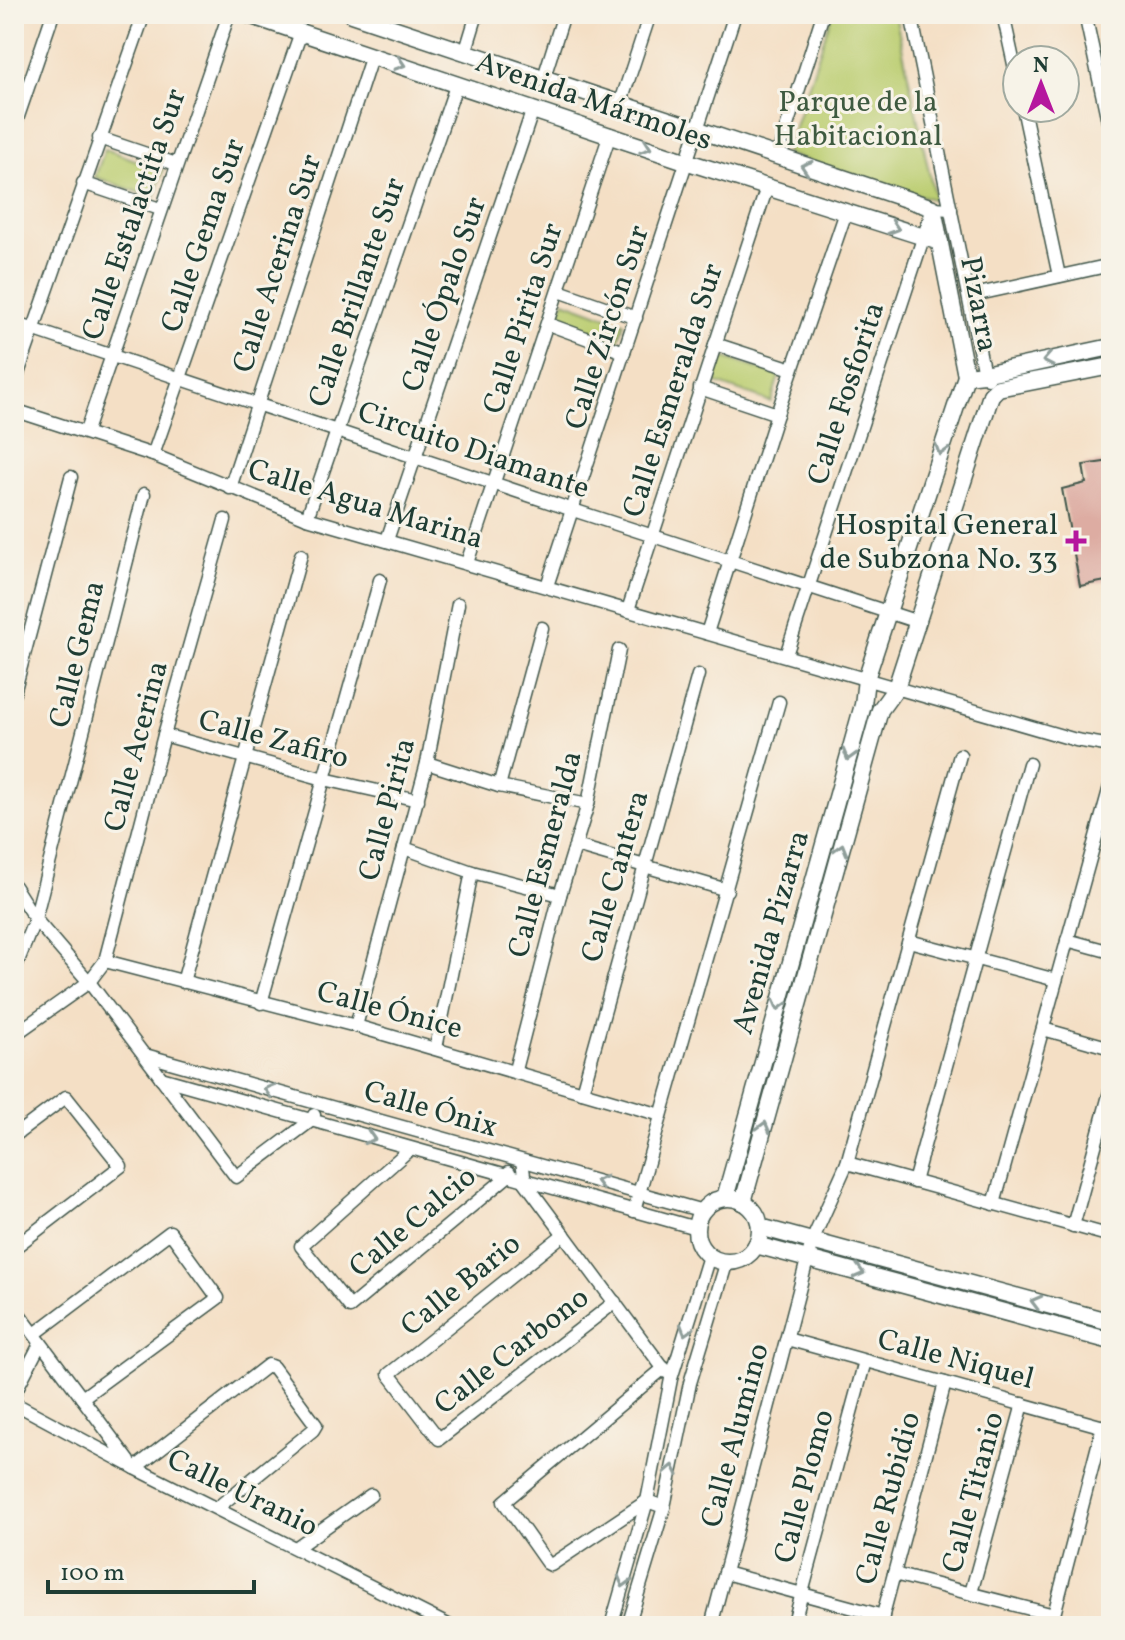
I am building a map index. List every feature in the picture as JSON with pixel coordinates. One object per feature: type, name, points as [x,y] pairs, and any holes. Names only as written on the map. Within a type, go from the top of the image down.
[{"type":"street","points":[[14,128],[17,111],[53,14]]},
{"type":"street","points":[[14,385],[144,14]]},
{"type":"street","name":"Calle Estalactita Sur","points":[[86,431],[229,14]]},
{"type":"street","name":"Avenida Mármoles","points":[[246,14],[932,240]]},
{"type":"street","name":"Avenida Mármoles","points":[[351,14],[390,20],[466,50],[777,157],[942,208]]},
{"type":"street","points":[[466,50],[477,14]]},
{"type":"street","points":[[544,77],[564,14]]},
{"type":"street","points":[[621,102],[650,14]]},
{"type":"street","name":"Calle Zircón Sur","points":[[547,586],[735,14]]},
{"type":"street","points":[[777,157],[823,14]]},
{"type":"street","points":[[911,14],[942,208],[969,296],[984,374],[994,392]]},
{"type":"street","points":[[1003,14],[1010,44]]},
{"type":"street","points":[[1085,14],[1111,135]]},
{"type":"street","name":"Calle Gema Sur","points":[[153,455],[301,32]]},
{"type":"street","name":"Calle Acerina Sur","points":[[230,488],[372,55]]},
{"type":"street","name":"Calle Brillante Sur","points":[[307,518],[457,83]]},
{"type":"street","name":"Calle Ópalo Sur","points":[[387,540],[533,109]]},
{"type":"street","points":[[1026,124],[1059,276]]},
{"type":"street","name":"Calle Pirita Sur","points":[[467,563],[610,134]]},
{"type":"street","points":[[99,138],[176,164]]},
{"type":"street","points":[[83,183],[160,209]]},
{"type":"street","name":"Calle Esmeralda Sur","points":[[628,610],[767,187]]},
{"type":"street","name":"Pizarra","points":[[942,208],[932,240],[966,376]]},
{"type":"street","points":[[707,633],[846,212]]},
{"type":"street","name":"Calle Fosforita","points":[[786,655],[807,587],[932,240]]},
{"type":"street","points":[[969,296],[1111,265]]},
{"type":"street","points":[[559,291],[636,318]]},
{"type":"street","name":"Circuito Diamante","points":[[14,323],[918,622]]},
{"type":"street","points":[[548,324],[624,352]]},
{"type":"street","points":[[715,344],[792,369]]},
{"type":"street","points":[[966,376],[1111,347]]},
{"type":"street","points":[[966,376],[994,392],[1111,366]]},
{"type":"street","name":"Avenida Pizarra","points":[[725,1198],[863,705],[866,679],[966,376]]},
{"type":"street","points":[[700,388],[777,414]]},
{"type":"street","name":"Avenida Pizarra","points":[[743,1202],[880,710],[896,688],[994,392]]},
{"type":"street","name":"Calle Agua Marina","points":[[14,410],[153,455],[307,518],[1076,740],[1111,746]]},
{"type":"street","points":[[14,693],[71,477]]},
{"type":"street","name":"Calle Gema","points":[[14,971],[35,919],[144,494]]},
{"type":"street","name":"Calle Acerina","points":[[15,1033],[89,982],[105,961],[164,735],[225,520]]},
{"type":"street","points":[[183,982],[301,555]]},
{"type":"street","points":[[261,1003],[380,580]]},
{"type":"street","name":"Calle Pirita","points":[[356,1026],[427,763],[458,604]]},
{"type":"street","points":[[499,786],[542,628]]},
{"type":"street","name":"Calle Esmeralda","points":[[515,1070],[560,895],[588,804],[619,650]]},
{"type":"street","name":"Calle Cantera","points":[[582,1092],[698,675]]},
{"type":"street","points":[[634,1211],[779,702]]},
{"type":"street","points":[[863,705],[880,710]]},
{"type":"street","name":"Calle Zafiro","points":[[164,735],[324,779],[418,800]]},
{"type":"street","name":"Calle Alumino","points":[[711,1626],[807,1258],[847,1163],[960,755]]},
{"type":"street","points":[[427,763],[499,786],[588,804]]},
{"type":"street","points":[[914,1182],[1029,764]]},
{"type":"street","points":[[994,1204],[1111,783]]},
{"type":"street","points":[[576,846],[727,890]]},
{"type":"street","points":[[404,848],[472,872],[560,895]]},
{"type":"street","points":[[436,1048],[472,872]]},
{"type":"street","points":[[813,880],[831,885]]},
{"type":"street","points":[[14,886],[35,919],[89,982],[236,1177],[312,1120],[318,1104]]},
{"type":"street","points":[[1067,940],[1111,952]]},
{"type":"street","points":[[909,941],[1056,980]]},
{"type":"street","name":"Calle Ónice","points":[[105,961],[436,1048],[661,1115]]},
{"type":"street","points":[[1043,1029],[1111,1048]]},
{"type":"street","points":[[771,1034],[788,1039]]},
{"type":"street","name":"Calle Ónix","points":[[145,1055],[703,1211]]},
{"type":"street","name":"Calle Ónix","points":[[161,1078],[696,1228]]},
{"type":"street","points":[[1073,1226],[1111,1088]]},
{"type":"street","points":[[14,1136],[66,1097],[121,1166],[14,1248]]},
{"type":"street","name":"Calle Calcio","points":[[410,1149],[301,1246],[350,1307],[508,1176]]},
{"type":"street","points":[[508,1176],[518,1160]]},
{"type":"street","points":[[518,1160],[525,1182],[668,1374],[690,1383]]},
{"type":"street","points":[[847,1163],[1111,1236]]},
{"type":"street","points":[[725,1198],[743,1202],[756,1214],[760,1227],[756,1245],[744,1258],[727,1261],[709,1256],[700,1246],[696,1228],[703,1211],[725,1198]]},
{"type":"street","points":[[760,1227],[1111,1322]]},
{"type":"street","points":[[14,1394],[38,1339],[170,1232],[218,1298],[82,1398]]},
{"type":"street","name":"Calle Bario","points":[[439,1439],[389,1374],[564,1234]]},
{"type":"street","points":[[756,1245],[1111,1341]]},
{"type":"street","points":[[611,1626],[647,1501],[668,1374],[709,1256]]},
{"type":"street","points":[[628,1626],[664,1507],[690,1383],[727,1261]]},
{"type":"street","points":[[995,1309],[1000,1292]]},
{"type":"street","name":"Calle Carbono","points":[[439,1439],[615,1302]]},
{"type":"street","points":[[14,1307],[134,1467],[268,1365],[273,1367],[316,1425],[217,1508]]},
{"type":"street","name":"Calle Niquel","points":[[787,1339],[1107,1428]]},
{"type":"street","name":"Calle Plomo","points":[[793,1626],[865,1361]]},
{"type":"street","points":[[647,1501],[551,1565],[504,1502],[668,1374]]},
{"type":"street","name":"Calle Rubidio","points":[[881,1621],[945,1383]]},
{"type":"street","name":"Calle Uranio","points":[[14,1403],[450,1626]]},
{"type":"street","name":"Calle Titanio","points":[[971,1593],[1023,1404]]},
{"type":"street","points":[[894,1574],[971,1593],[1052,1620],[1107,1428]]},
{"type":"street","points":[[297,1547],[371,1495]]},
{"type":"street","points":[[647,1501],[664,1507]]},
{"type":"street","points":[[725,1573],[881,1621]]},
{"type":"green space","name":"Parque de la Habitacional","points":[[832,14],[895,14],[935,200],[786,154]]},
{"type":"green space","points":[[105,149],[163,170],[154,198],[95,177]]},
{"type":"green space","points":[[564,301],[624,323],[618,342],[558,319]]},
{"type":"green space","points":[[720,356],[779,376],[771,402],[711,381]]},
{"type":"building","points":[[1111,461],[1111,580],[1080,586],[1062,489],[1086,483],[1083,465]]},
{"type":"place","name":"Hospital General de Subzona No. 33","points":[[1076,541]]}]
